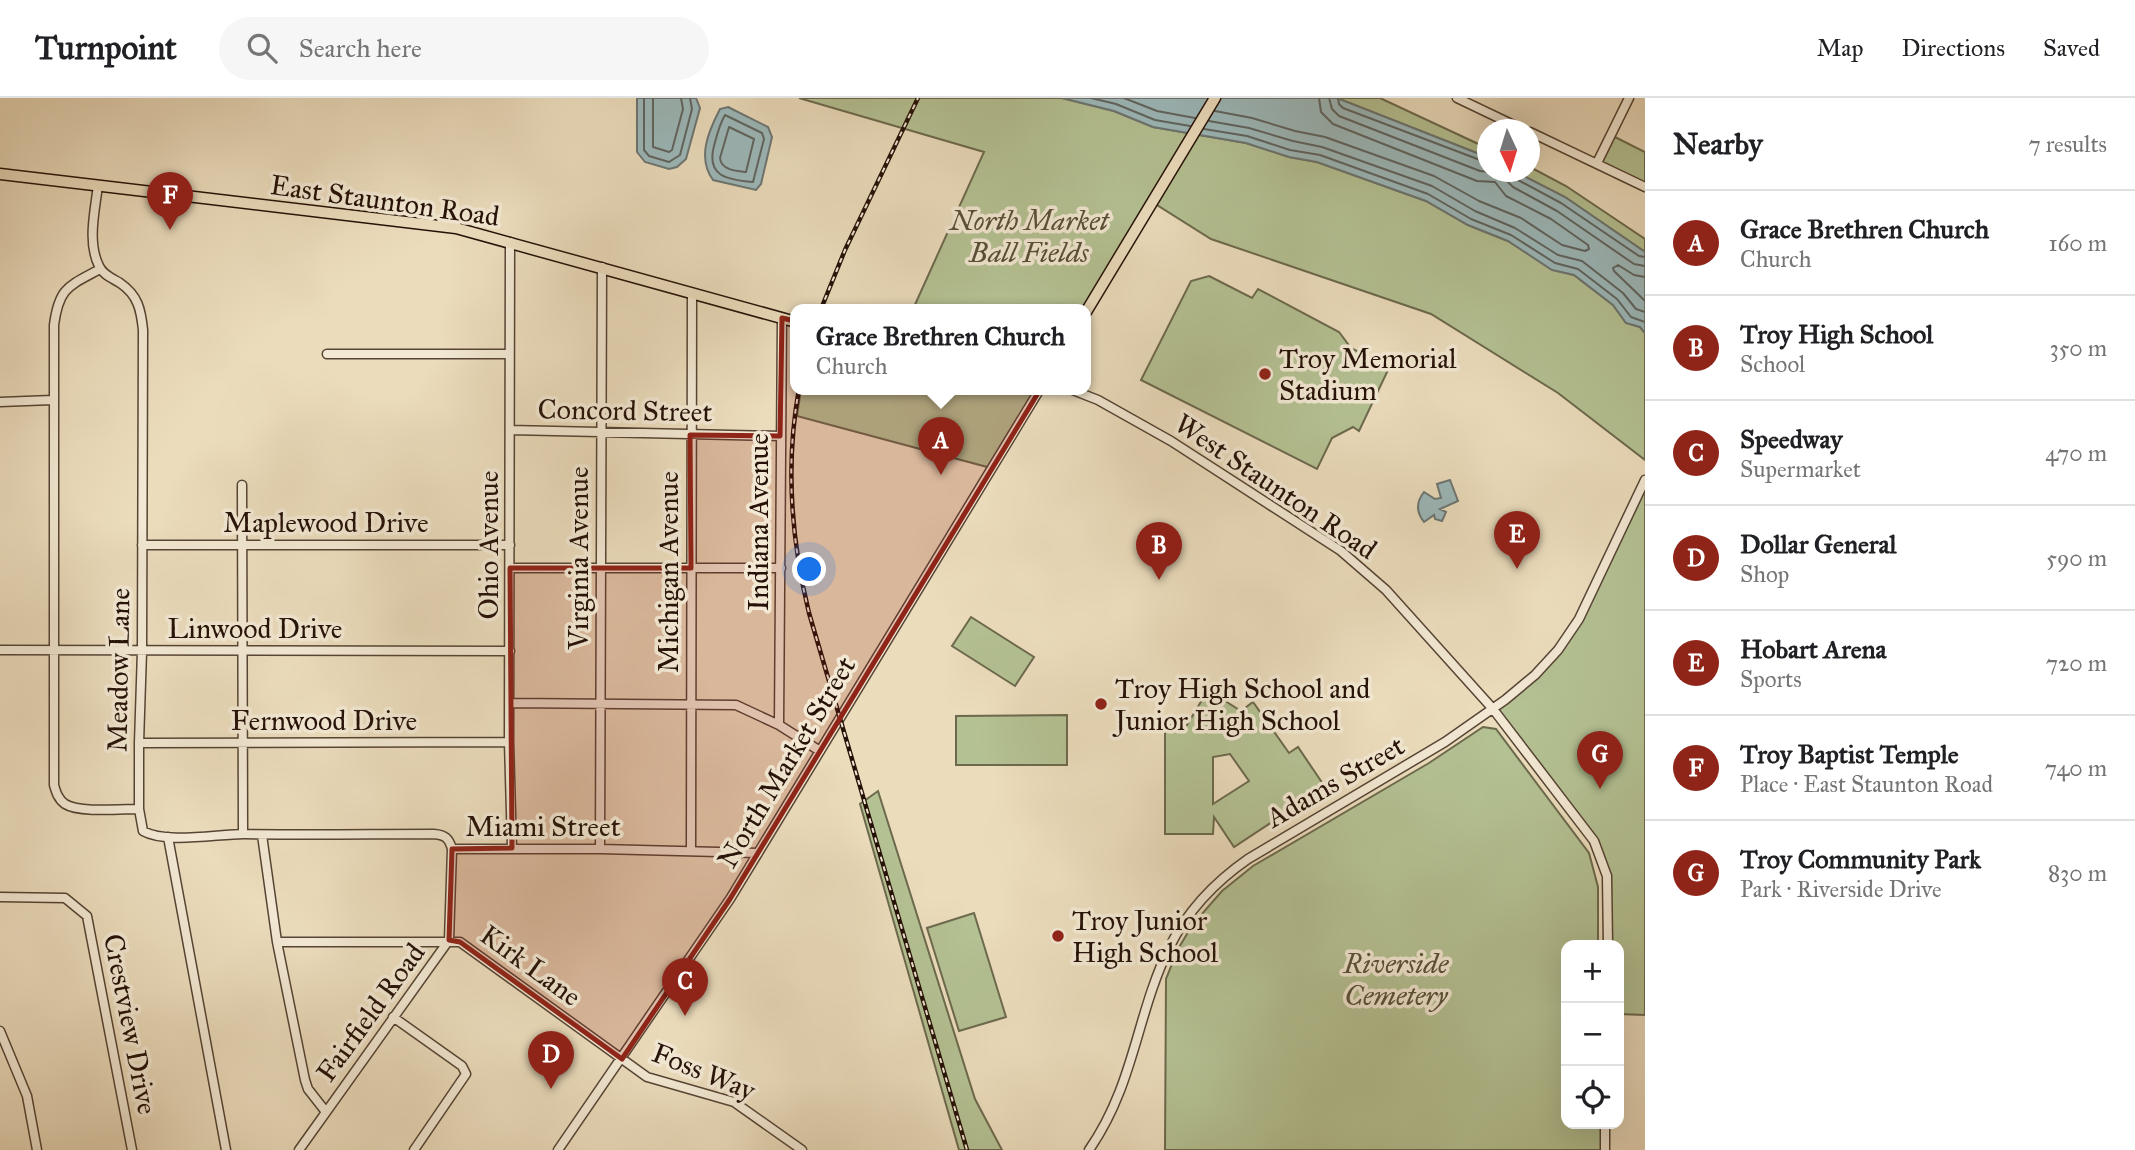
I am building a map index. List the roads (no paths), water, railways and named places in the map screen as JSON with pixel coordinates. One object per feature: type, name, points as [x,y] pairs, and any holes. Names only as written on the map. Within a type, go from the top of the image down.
[{"type":"main road","points":[[1091,304],[1215,98]]},
{"type":"main road","name":"East Staunton Road","points":[[0,174],[456,228],[790,320]]},
{"type":"street","points":[[1457,98],[1501,119]]},
{"type":"street","points":[[1597,163],[1629,98]]},
{"type":"street","points":[[1540,137],[1645,187]]},
{"type":"street","points":[[98,185],[93,234],[94,254],[100,269],[66,290],[57,302],[54,325],[54,785],[57,796],[65,804],[75,808],[139,809]]},
{"type":"street","name":"Ohio Avenue","points":[[510,242],[509,742],[512,848]]},
{"type":"street","name":"Virginia Avenue","points":[[600,849],[602,267]]},
{"type":"street","name":"Meadow Lane","points":[[100,269],[136,298],[144,330],[139,809],[143,831],[152,836],[168,837]]},
{"type":"street","name":"Michigan Avenue","points":[[691,851],[692,293]]},
{"type":"street","name":"Indiana Avenue","points":[[779,725],[782,318]]},
{"type":"street","points":[[327,354],[508,354]]},
{"type":"street","name":"North Market Street","points":[[558,1150],[622,1059],[758,853],[1036,395]]},
{"type":"street","name":"West Staunton Road","points":[[1085,395],[1171,441],[1341,551],[1386,590],[1493,709],[1588,833],[1605,867],[1608,886],[1608,940]]},
{"type":"street","points":[[0,402],[52,400]]},
{"type":"street","name":"Concord Street","points":[[510,430],[780,436]]},
{"type":"street","name":"Adams Street","points":[[1089,1150],[1111,1116],[1123,1087],[1164,958],[1178,931],[1205,895],[1248,859],[1424,755],[1493,709],[1543,667],[1573,628],[1645,480]]},
{"type":"street","points":[[242,485],[243,834]]},
{"type":"street","name":"Maplewood Drive","points":[[142,545],[510,545]]},
{"type":"street","points":[[510,568],[781,568]]},
{"type":"street","name":"Linwood Drive","points":[[0,650],[510,651]]},
{"type":"street","points":[[510,703],[736,705],[779,725],[820,751]]},
{"type":"street","name":"Fernwood Drive","points":[[139,743],[509,742]]},
{"type":"street","name":"Miami Street","points":[[168,837],[243,834],[434,834],[443,835],[449,840],[452,849],[758,853]]},
{"type":"street","points":[[262,835],[277,942],[308,1090],[326,1112]]},
{"type":"street","points":[[168,837],[226,1150]]},
{"type":"street","name":"Fairfield Road","points":[[299,1150],[449,940],[452,849]]},
{"type":"street","name":"Crestview Drive","points":[[0,897],[65,898],[87,916],[132,1150]]},
{"type":"street","name":"Kirk Lane","points":[[277,942],[460,942],[622,1059]]},
{"type":"street","points":[[393,1017],[461,1066],[466,1074],[414,1150]]},
{"type":"street","points":[[0,1031],[27,1097],[37,1150]]},
{"type":"street","name":"Foss Way","points":[[622,1059],[647,1077],[734,1102],[802,1150]]},
{"type":"street","points":[[1605,1129],[1605,1150]]},
{"type":"water","points":[[637,98],[696,98],[700,108],[686,159],[677,167],[669,169],[645,162],[637,152]]},
{"type":"water","points":[[1062,98],[1337,98],[1477,153],[1477,182],[1536,182],[1565,197],[1645,252],[1645,333],[1640,327],[1626,323],[1613,305],[1574,275],[1552,270],[1508,241],[1468,225],[1426,201],[1317,162],[1289,157],[1246,143],[1153,127],[1114,111]]},
{"type":"water","points":[[728,107],[768,127],[772,137],[761,184],[756,190],[713,180],[708,172],[705,154],[708,136],[720,109]]},
{"type":"water","points":[[1450,480],[1458,501],[1440,509],[1446,512],[1442,521],[1435,519],[1434,515],[1424,522],[1418,511],[1421,496],[1424,492],[1435,499],[1441,498],[1437,484]]},
{"type":"railway","points":[[823,304],[845,250],[918,98]]},
{"type":"railway","points":[[798,395],[792,446],[792,502],[798,557],[809,613],[967,1150]]},
{"type":"place","name":"Troy Baptist Temple","points":[[170,230]]},
{"type":"place","name":"Troy Memorial Stadium","points":[[1265,374]]},
{"type":"place","name":"Grace Brethren Church","points":[[941,475]]},
{"type":"place","name":"Hobart Arena","points":[[1517,569]]},
{"type":"place","name":"Troy High School","points":[[1159,580]]},
{"type":"place","name":"Troy High School and Junior High School","points":[[1101,704]]},
{"type":"place","name":"Troy Community Park","points":[[1600,789]]},
{"type":"place","name":"Troy Junior High School","points":[[1058,936]]},
{"type":"place","name":"Speedway","points":[[685,1016]]},
{"type":"place","name":"Dollar General","points":[[551,1089]]},
{"type":"park label","name":"North Market Ball Fields","points":[[1029,236]]},
{"type":"park label","name":"Riverside Cemetery","points":[[1396,979]]}]
